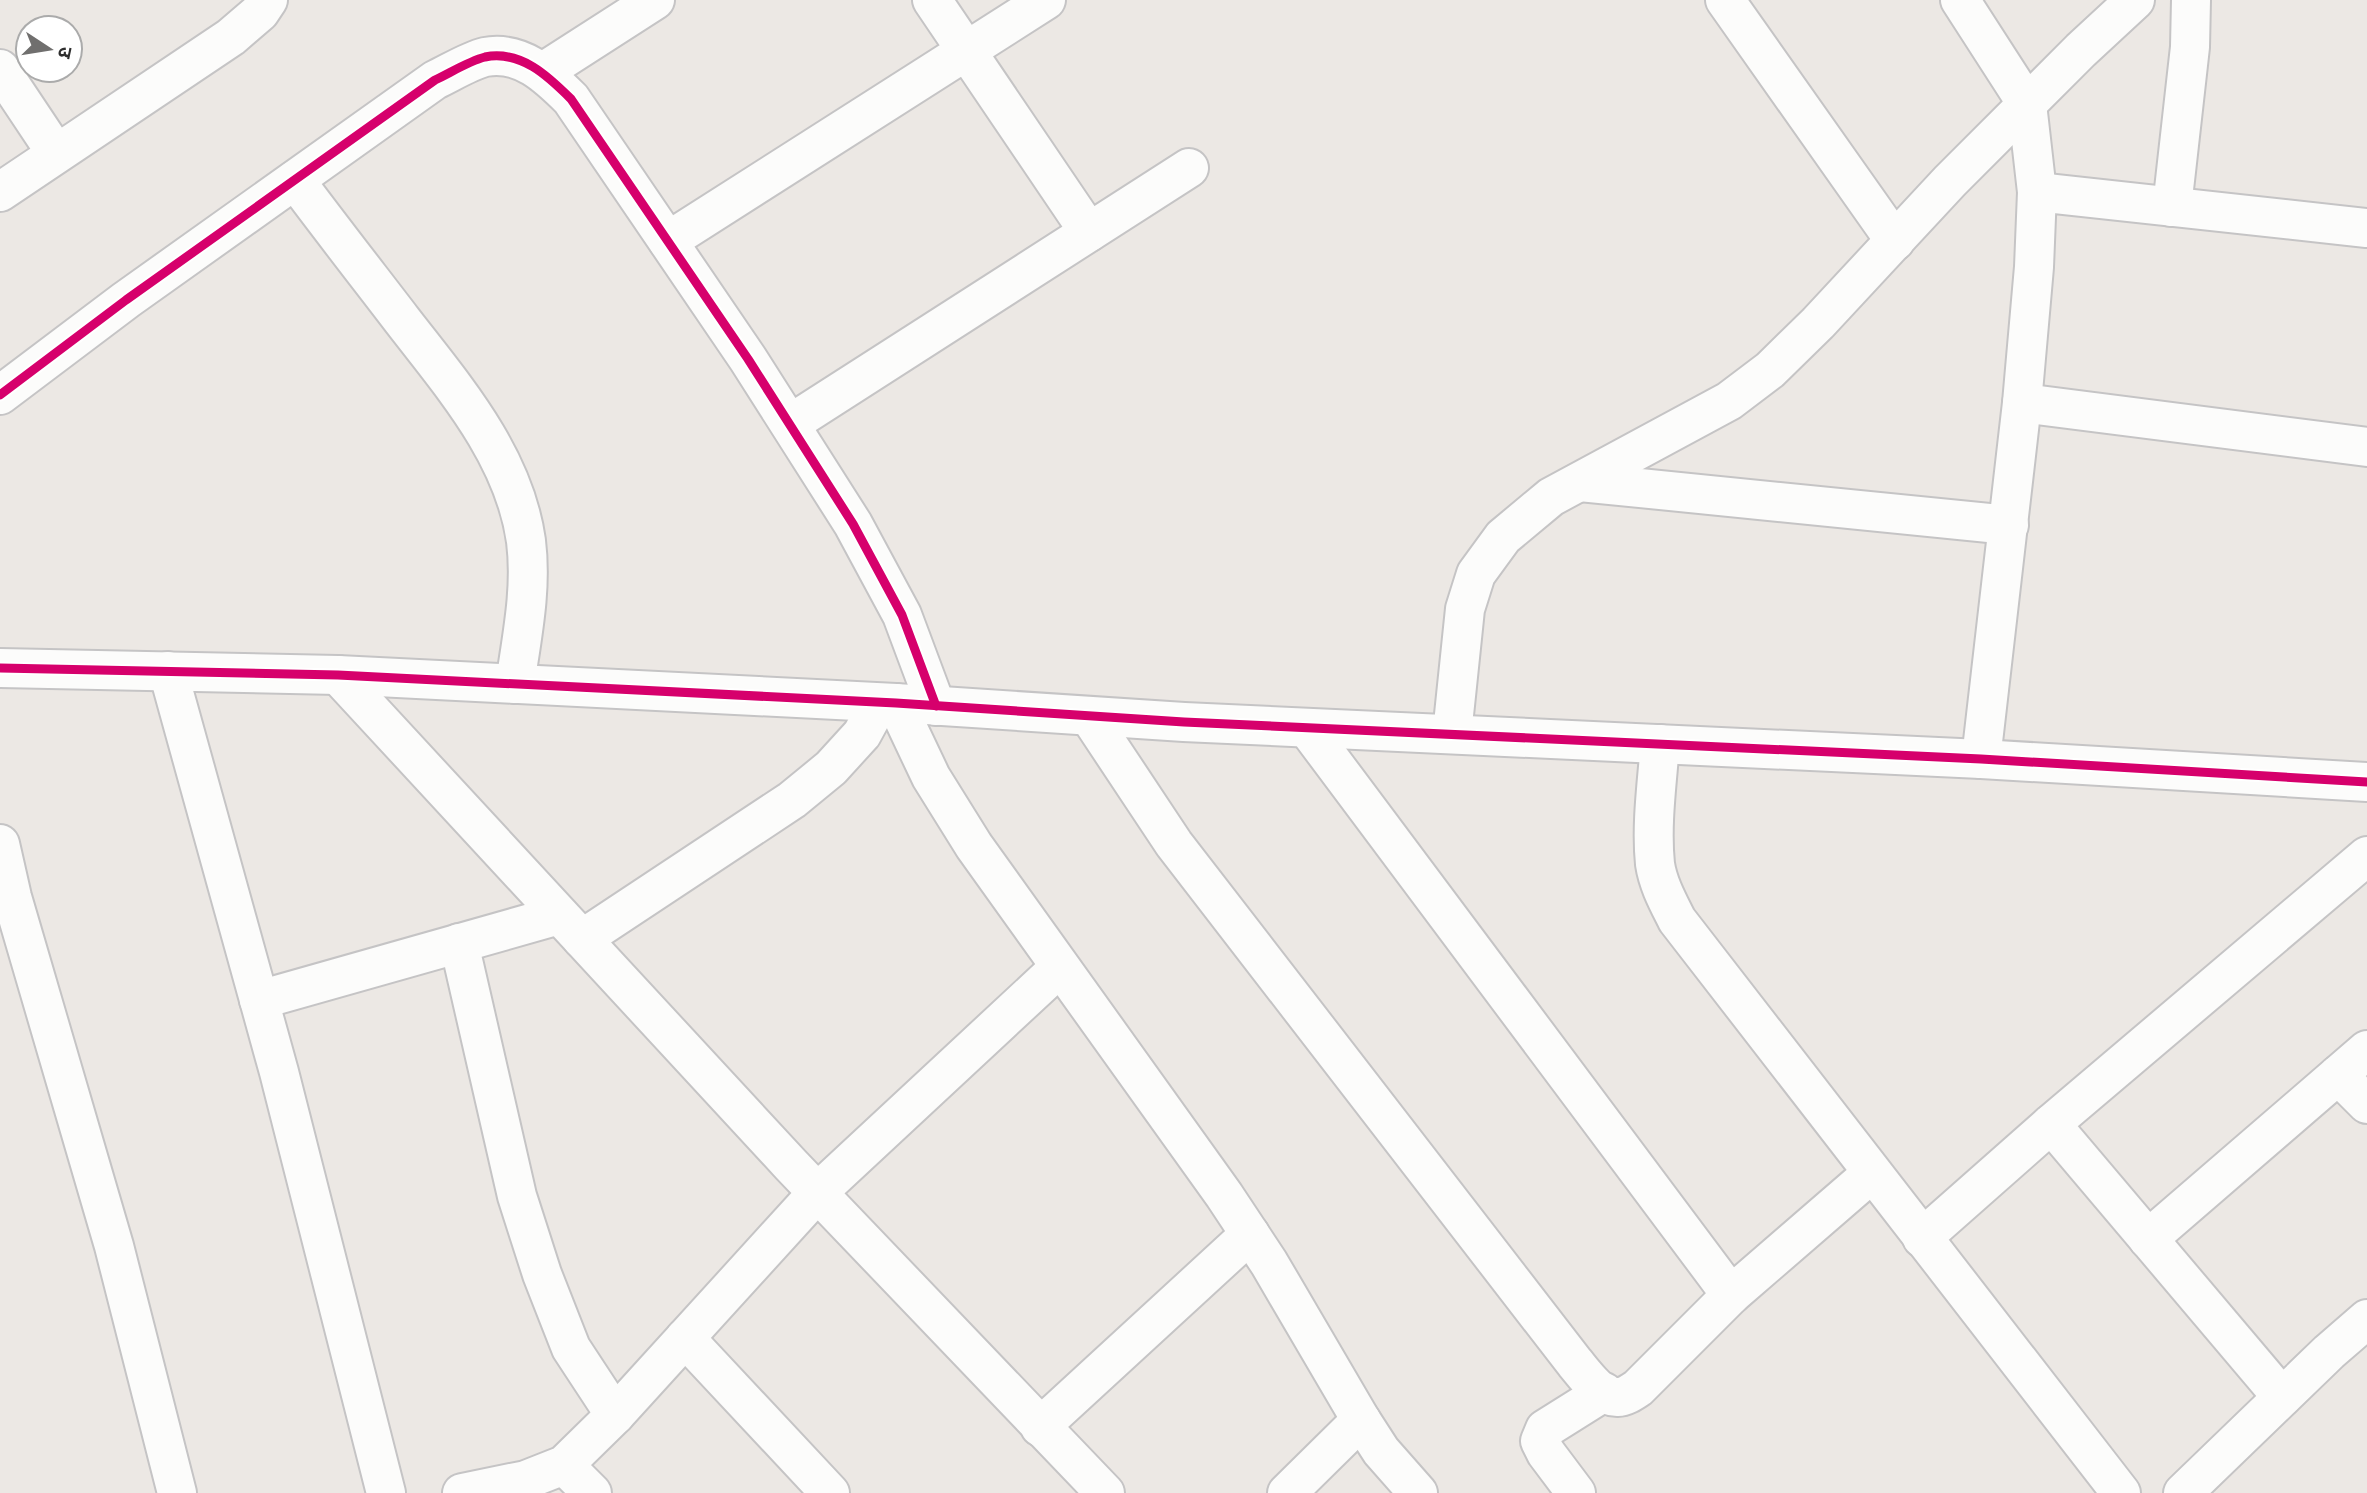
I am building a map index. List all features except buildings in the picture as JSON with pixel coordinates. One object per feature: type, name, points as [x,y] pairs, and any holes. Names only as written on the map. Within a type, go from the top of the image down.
[{"type":"street","points":[[0,192],[231,37],[260,12],[268,0]]},
{"type":"street","points":[[543,72],[655,0]]},
{"type":"street","points":[[932,0],[1089,232]]},
{"type":"street","points":[[668,241],[1046,0]]},
{"type":"street","points":[[1725,0],[1895,241]]},
{"type":"street","points":[[1960,0],[2027,104],[2037,192],[2034,267],[2022,403],[1981,759]]},
{"type":"street","points":[[1452,734],[1465,609],[1476,574],[1503,537],[1551,497],[1729,401],[1770,370],[1950,181],[2135,0]]},
{"type":"street","points":[[2172,207],[2190,47],[2191,0]]},
{"type":"street","points":[[0,396],[126,300],[435,80],[484,57],[510,56],[543,72],[572,99],[790,424],[853,524],[902,615],[936,705]]},
{"type":"street","points":[[0,69],[57,153]]},
{"type":"street","points":[[790,424],[1189,167]]},
{"type":"street","points":[[295,180],[435,362],[484,431],[512,484],[526,539],[529,583],[515,684]]},
{"type":"street","points":[[2037,192],[2367,228]]},
{"type":"street","points":[[2022,403],[2367,447]]},
{"type":"street","points":[[1580,481],[2008,525]]},
{"type":"street","points":[[0,668],[338,675],[936,705],[1307,728],[1981,759],[2367,782]]},
{"type":"street","points":[[168,671],[259,1000],[386,1493]]},
{"type":"street","points":[[338,675],[818,1192],[1105,1493]]},
{"type":"street","points":[[259,1000],[459,943],[570,927],[792,800],[831,768],[888,703]]},
{"type":"street","points":[[888,703],[974,846],[1250,1234],[1381,1451],[1419,1493]]},
{"type":"street","points":[[1089,716],[1174,844],[1575,1363],[1592,1383],[1604,1392],[1615,1398],[1625,1396],[1638,1388],[1731,1295],[1872,1173]]},
{"type":"street","points":[[1307,728],[1731,1295]]},
{"type":"street","points":[[1660,744],[1654,816],[1656,865],[1663,892],[1677,920],[2121,1493]]},
{"type":"street","points":[[0,844],[12,897],[114,1246],[177,1493]]},
{"type":"street","points":[[1922,1238],[2051,1124],[2367,856]]},
{"type":"street","points":[[459,943],[517,1196],[542,1274],[571,1348],[615,1415]]},
{"type":"street","points":[[462,1493],[526,1480],[565,1465],[615,1415],[818,1192],[1060,967]]},
{"type":"street","points":[[2148,1239],[2367,1050]]},
{"type":"street","points":[[2337,1075],[2367,1104]]},
{"type":"street","points":[[2051,1124],[2282,1397]]},
{"type":"street","points":[[1040,1427],[1250,1234]]},
{"type":"street","points":[[2183,1493],[2367,1319]]},
{"type":"street","points":[[685,1338],[830,1493]]},
{"type":"street","points":[[1576,1493],[1540,1441],[1545,1429],[1604,1392]]},
{"type":"street","points":[[1287,1493],[1361,1420]]},
{"type":"street","points":[[565,1465],[592,1493]]},
{"type":"cycle path","points":[[0,395],[126,300],[435,80],[485,57],[510,57],[533,67],[571,99],[748,359],[853,524],[902,615],[936,706]]},
{"type":"cycle path","points":[[0,668],[338,675],[896,703],[1184,722],[1981,759],[2367,782]]}]
